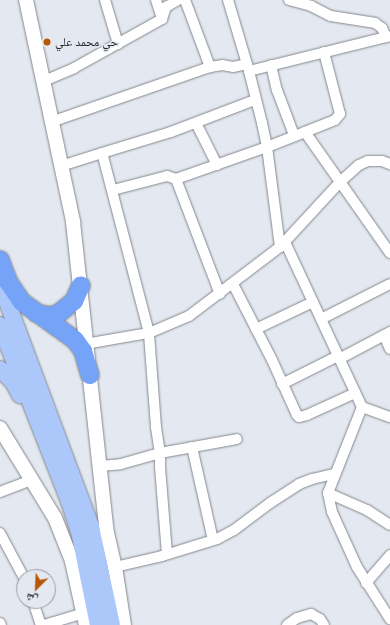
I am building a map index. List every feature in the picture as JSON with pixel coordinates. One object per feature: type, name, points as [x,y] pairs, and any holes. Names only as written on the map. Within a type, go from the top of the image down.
[{"type":"highway","points":[[0,260],[9,283],[22,302],[35,313],[75,340],[83,351],[90,375]]},
{"type":"highway","points":[[35,313],[49,316],[58,314],[74,301],[81,285]]},
{"type":"main road","points":[[26,0],[73,222],[107,533],[115,567],[124,625]]},
{"type":"main road","points":[[0,283],[91,527],[112,625]]},
{"type":"main road","points":[[0,325],[79,530],[98,625]]},
{"type":"main road","points":[[0,369],[13,382],[44,441]]},
{"type":"main road","points":[[0,429],[55,518],[70,554],[85,619]]},
{"type":"street","points":[[105,0],[118,44]]},
{"type":"street","points":[[156,0],[162,19]]},
{"type":"street","points":[[44,81],[74,68],[162,19],[166,7],[178,0]]},
{"type":"street","points":[[185,0],[210,67]]},
{"type":"street","points":[[228,0],[248,67],[267,147],[283,244],[321,318],[362,407],[390,417]]},
{"type":"street","points":[[51,122],[210,67],[222,65],[233,68],[271,65],[388,37],[382,28],[375,24],[331,16],[311,6],[289,0]]},
{"type":"street","points":[[113,190],[167,176],[176,179],[267,147],[335,120],[340,114],[324,52]]},
{"type":"street","points":[[271,65],[277,90],[294,135]]},
{"type":"street","points":[[61,166],[196,123],[255,100]]},
{"type":"street","points":[[196,123],[217,165]]},
{"type":"street","points":[[305,132],[390,253]]},
{"type":"street","points":[[102,153],[113,190],[136,289],[149,332],[167,554]]},
{"type":"street","points":[[86,344],[149,332],[188,316],[220,294],[283,244],[340,182],[359,165],[368,161],[382,161],[390,164]]},
{"type":"street","points":[[176,179],[220,294]]},
{"type":"street","points":[[233,284],[256,329],[293,410],[299,417],[307,415],[355,393]]},
{"type":"street","points":[[321,318],[390,284]]},
{"type":"street","points":[[256,329],[313,302]]},
{"type":"street","points":[[282,384],[387,333],[390,349]]},
{"type":"street","points":[[362,407],[334,474],[328,494],[332,512],[366,583],[390,619]]},
{"type":"street","points":[[100,466],[121,464],[160,453],[237,439]]},
{"type":"street","points":[[192,447],[213,540]]},
{"type":"street","points":[[115,567],[167,554],[213,540],[234,530],[270,503],[299,484],[312,479],[334,474]]},
{"type":"street","points":[[0,492],[32,480]]},
{"type":"street","points":[[328,494],[367,510],[390,526]]},
{"type":"street","points":[[0,533],[16,559],[20,569]]},
{"type":"street","points":[[366,583],[390,555]]},
{"type":"street","points":[[36,609],[41,625]]},
{"type":"street","points":[[288,625],[298,618],[311,614],[320,619],[324,625]]},
{"type":"street","points":[[44,625],[85,619]]},
{"type":"place","name":"حي محمد علي","points":[[47,42]]}]
